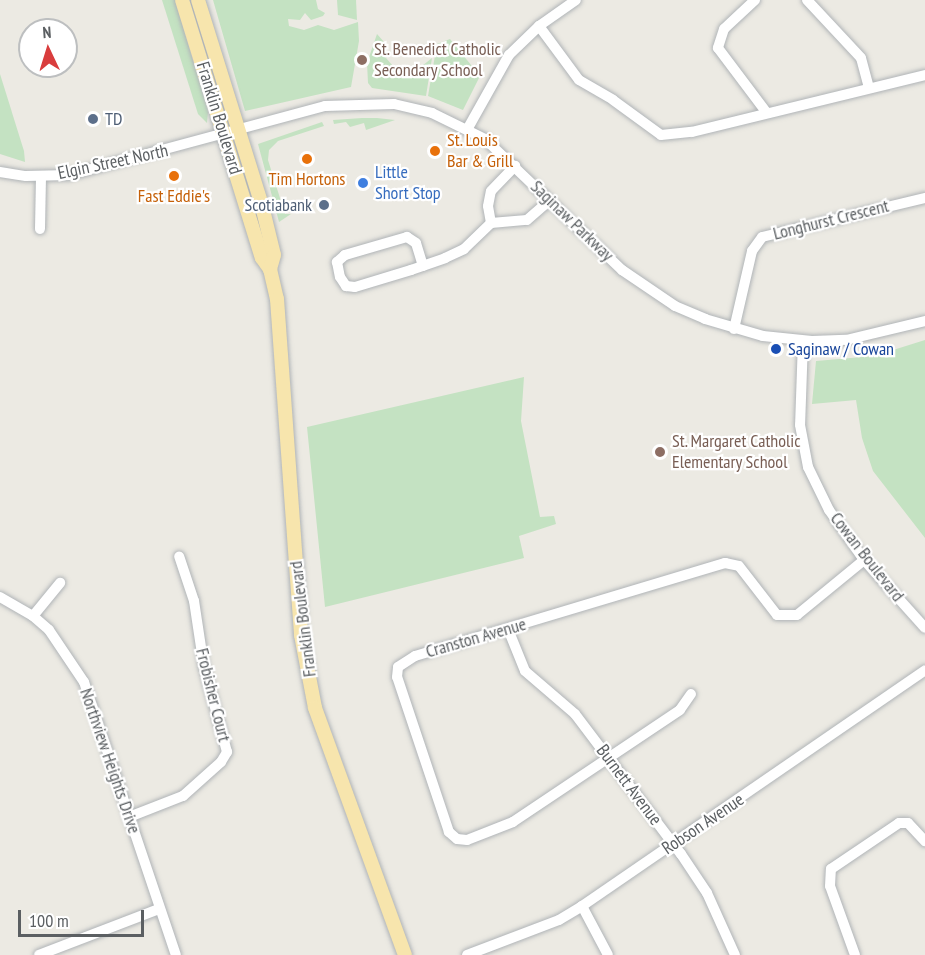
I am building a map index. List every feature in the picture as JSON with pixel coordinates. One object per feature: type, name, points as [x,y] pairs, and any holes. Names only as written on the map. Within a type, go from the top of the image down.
[{"type":"main road","name":"Franklin Boulevard","points":[[182,0],[262,258],[270,269]]},
{"type":"main road","name":"Franklin Boulevard","points":[[198,0],[239,131],[274,255],[270,269],[280,329],[301,635],[315,708],[405,955]]},
{"type":"street","points":[[468,128],[501,66],[539,26],[576,0]]},
{"type":"street","points":[[755,0],[724,29],[718,48],[767,113]]},
{"type":"street","points":[[807,0],[861,58],[869,88]]},
{"type":"street","points":[[539,26],[579,80],[660,135],[676,136],[925,75]]},
{"type":"street","name":"Saginaw Parkway","points":[[224,135],[325,106],[380,102],[422,110],[468,128],[515,166],[610,259],[646,288],[675,306],[734,329],[802,341],[846,340],[925,321]]},
{"type":"street","name":"Elgin Street North","points":[[0,172],[41,176],[69,175],[224,135]]},
{"type":"street","points":[[491,223],[491,191],[515,166]]},
{"type":"street","points":[[40,229],[41,176]]},
{"type":"street","name":"Longhurst Crescent","points":[[734,329],[752,251],[762,237],[925,198]]},
{"type":"street","points":[[423,266],[416,243],[407,237],[345,255],[337,262],[340,277],[346,285],[355,287],[423,266],[465,249],[491,223],[527,220],[550,200]]},
{"type":"street","name":"Cowan Boulevard","points":[[802,341],[800,425],[808,467],[829,510],[864,560],[925,628]]},
{"type":"street","name":"Frobisher Court","points":[[129,816],[183,796],[221,762],[226,752],[204,667],[191,592],[179,556]]},
{"type":"street","name":"Cranston Avenue","points":[[609,757],[513,822],[467,840],[457,839],[449,832],[399,691],[398,667],[415,656],[724,563],[739,566],[771,608],[786,617],[797,615],[864,560]]},
{"type":"street","points":[[33,616],[60,583]]},
{"type":"street","name":"Northview Heights Drive","points":[[0,597],[33,616],[62,645],[84,682],[176,955]]},
{"type":"street","name":"Burnett Avenue","points":[[508,629],[525,671],[574,714],[609,757],[707,893],[735,955]]},
{"type":"street","name":"Robson Avenue","points":[[467,955],[559,920],[582,906],[925,669]]},
{"type":"street","points":[[609,757],[680,710],[691,694]]},
{"type":"street","points":[[855,955],[830,886],[831,869],[899,822],[908,823],[925,841]]},
{"type":"street","points":[[582,906],[608,955]]},
{"type":"street","points":[[39,955],[75,938],[159,909]]},
{"type":"green space","points":[[162,0],[175,0],[208,112],[207,123],[198,114]]},
{"type":"green space","points":[[213,0],[316,0],[318,9],[325,13],[323,16],[311,20],[305,13],[300,20],[288,19],[289,26],[304,30],[318,25],[334,30],[358,22],[359,41],[351,87],[245,111]]},
{"type":"green space","points":[[337,0],[356,0],[357,20],[338,15]]},
{"type":"green space","points":[[377,34],[385,43],[379,50],[400,74],[408,69],[412,74],[432,58],[426,96],[372,88],[368,83],[367,63]]},
{"type":"green space","points":[[450,39],[480,76],[463,110],[428,96],[437,44]]},
{"type":"green space","points":[[0,74],[24,151],[25,162],[0,154]]},
{"type":"green space","points":[[362,118],[395,120],[366,130],[364,123],[350,127],[346,122],[334,124],[333,120]]},
{"type":"green space","points":[[322,122],[324,126],[278,141],[269,150],[268,160],[285,214],[291,214],[279,222],[258,144]]},
{"type":"green space","points":[[925,340],[925,538],[873,471],[862,438],[856,400],[812,404],[816,361],[874,356]]},
{"type":"green space","points":[[524,377],[521,421],[540,517],[554,516],[556,524],[519,536],[524,558],[325,607],[307,427]]},
{"type":"place","name":"St. Benedict Catholic Secondary School","points":[[362,60]]},
{"type":"place","name":"TD","points":[[93,119]]},
{"type":"place","name":"St. Louis Bar & Grill","points":[[435,151]]},
{"type":"place","name":"Tim Hortons","points":[[307,159]]},
{"type":"place","name":"Fast Eddie's","points":[[174,176]]},
{"type":"place","name":"Little Short Stop","points":[[363,183]]},
{"type":"place","name":"Scotiabank","points":[[324,205]]},
{"type":"place","name":"Saginaw / Cowan","points":[[776,349]]},
{"type":"place","name":"St. Margaret Catholic Elementary School","points":[[660,452]]}]
